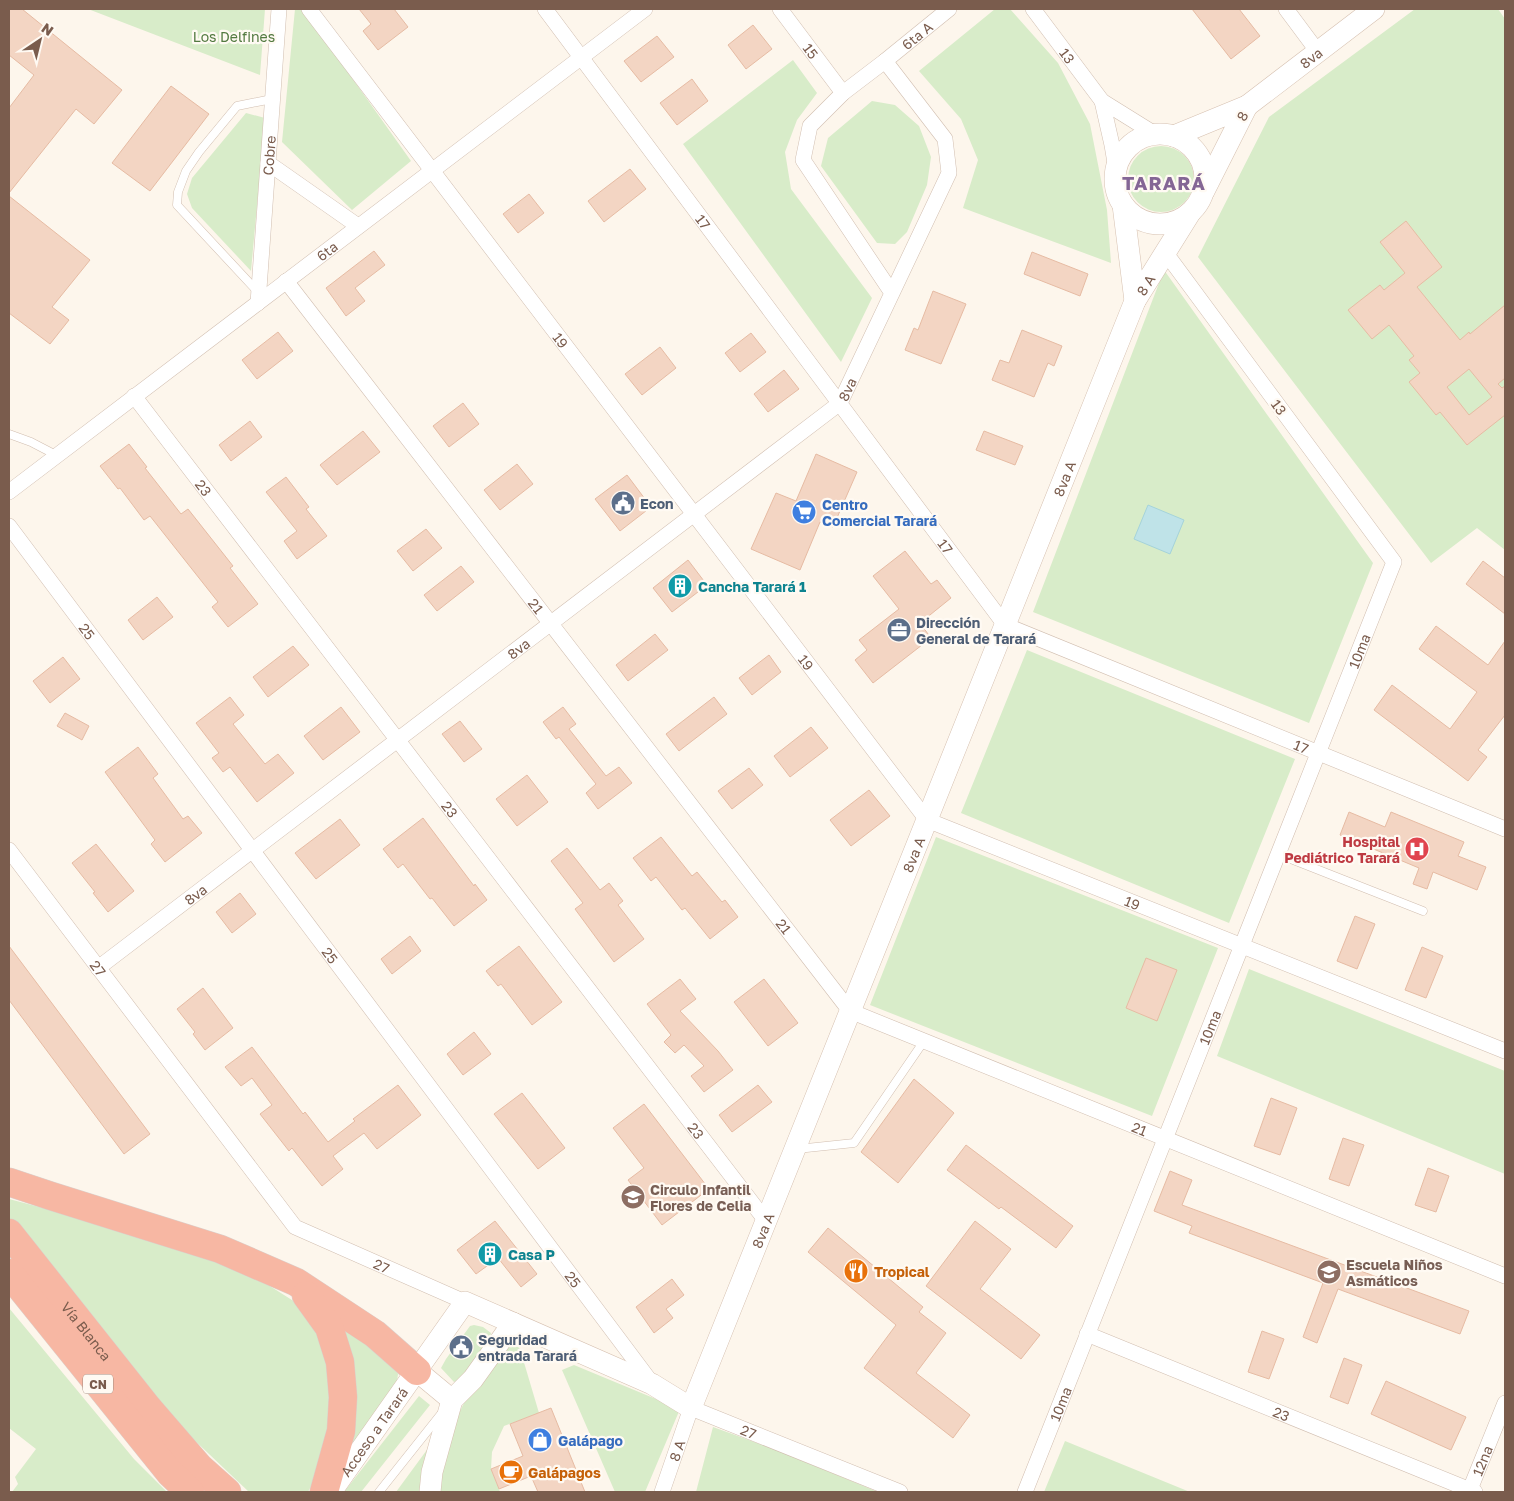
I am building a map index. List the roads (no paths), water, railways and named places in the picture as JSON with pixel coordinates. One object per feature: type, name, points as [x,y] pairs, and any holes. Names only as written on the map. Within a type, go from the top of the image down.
[{"type":"highway","points":[[9,1182],[220,1249],[296,1282],[375,1334],[417,1371]]},
{"type":"highway","name":"Vía Blanca","points":[[9,1233],[148,1408],[199,1467],[227,1492]]},
{"type":"highway","name":"Vía Blanca","points":[[9,1273],[170,1473],[190,1492]]},
{"type":"highway","points":[[296,1282],[329,1327],[340,1362],[343,1397],[341,1431],[324,1492]]},
{"type":"street","name":"Cobre","points":[[258,297],[279,9]]},
{"type":"street","name":"19","points":[[309,9],[926,820],[1505,1051]]},
{"type":"street","name":"17","points":[[545,9],[1005,625],[1505,828]]},
{"type":"street","name":"6ta","points":[[9,492],[258,297],[286,281],[645,9]]},
{"type":"street","name":"15","points":[[780,9],[843,93]]},
{"type":"street","name":"6ta A","points":[[892,293],[803,160],[810,126],[843,93],[949,9]]},
{"type":"street","name":"13","points":[[1032,9],[1102,101],[1164,135]]},
{"type":"street","points":[[1286,9],[1318,52]]},
{"type":"street","name":"8va","points":[[1247,106],[1374,9]]},
{"type":"street","name":"8va","points":[[98,968],[840,404],[949,173],[945,139],[885,61]]},
{"type":"street","name":"13","points":[[1102,101],[1116,169]]},
{"type":"street","name":"8","points":[[1164,135],[1247,106]]},
{"type":"street","name":"8","points":[[1195,205],[1247,106]]},
{"type":"street","points":[[1164,135],[1187,144],[1197,154],[1203,168],[1205,183],[1195,205],[1177,221],[1162,224],[1148,222],[1134,216],[1123,206],[1117,194],[1115,182],[1116,169],[1121,156],[1130,146],[1141,138],[1164,135]]},
{"type":"street","points":[[268,163],[358,226]]},
{"type":"street","name":"8 A","points":[[1135,301],[1195,205]]},
{"type":"street","name":"8 A","points":[[1123,206],[1135,301]]},
{"type":"street","name":"13","points":[[1165,252],[1394,562]]},
{"type":"street","name":"21","points":[[286,281],[850,1011],[1505,1276]]},
{"type":"street","name":"8va A","points":[[691,1408],[1135,301]]},
{"type":"street","name":"23","points":[[134,396],[766,1221]]},
{"type":"street","name":"25","points":[[9,526],[652,1384]]},
{"type":"street","name":"10ma","points":[[1025,1492],[1394,562]]},
{"type":"street","name":"27","points":[[9,850],[294,1227],[652,1384],[691,1408],[900,1492]]},
{"type":"street","name":"Acceso a Tarará","points":[[331,1492],[465,1302]]},
{"type":"street","points":[[430,1492],[432,1472],[452,1400],[474,1379],[513,1323]]},
{"type":"street","name":"23","points":[[1087,1334],[1471,1492]]},
{"type":"street","name":"Acceso a Tarará","points":[[417,1371],[452,1400]]},
{"type":"street","name":"12na","points":[[1471,1492],[1505,1403]]},
{"type":"street","name":"8 A","points":[[662,1492],[691,1408]]},
{"type":"lane","points":[[258,297],[177,204],[178,192],[186,171],[199,152],[237,106],[272,99]]},
{"type":"lane","points":[[9,434],[31,442],[56,456]]},
{"type":"lane","points":[[1278,854],[1423,911]]},
{"type":"lane","points":[[795,1149],[854,1143],[924,1041]]},
{"type":"lane","points":[[378,1492],[452,1400]]},
{"type":"water","points":[[1148,505],[1184,520],[1170,554],[1134,539]]},
{"type":"place","name":"Econ","points":[[623,503]]},
{"type":"place","name":"Centro Comercial Tarará","points":[[804,512]]},
{"type":"place","name":"Cancha Tarará 1","points":[[680,586]]},
{"type":"place","name":"Dirección General de Tarará","points":[[899,630]]},
{"type":"place","name":"Hospital Pediátrico Tarará","points":[[1417,849]]},
{"type":"place","name":"Circulo Infantil Flores de Celia","points":[[633,1197]]},
{"type":"place","name":"Casa P","points":[[490,1254]]},
{"type":"place","name":"Tropical","points":[[856,1271]]},
{"type":"place","name":"Escuela Niños Asmáticos","points":[[1329,1272]]},
{"type":"place","name":"Seguridad entrada Tarará","points":[[461,1347]]},
{"type":"place","name":"Galápago","points":[[540,1440]]},
{"type":"place","name":"Galápagos","points":[[511,1472]]},
{"type":"district","name":"TARARÁ","points":[[1164,182]]},
{"type":"park label","name":"Los Delfines","points":[[234,36]]}]
